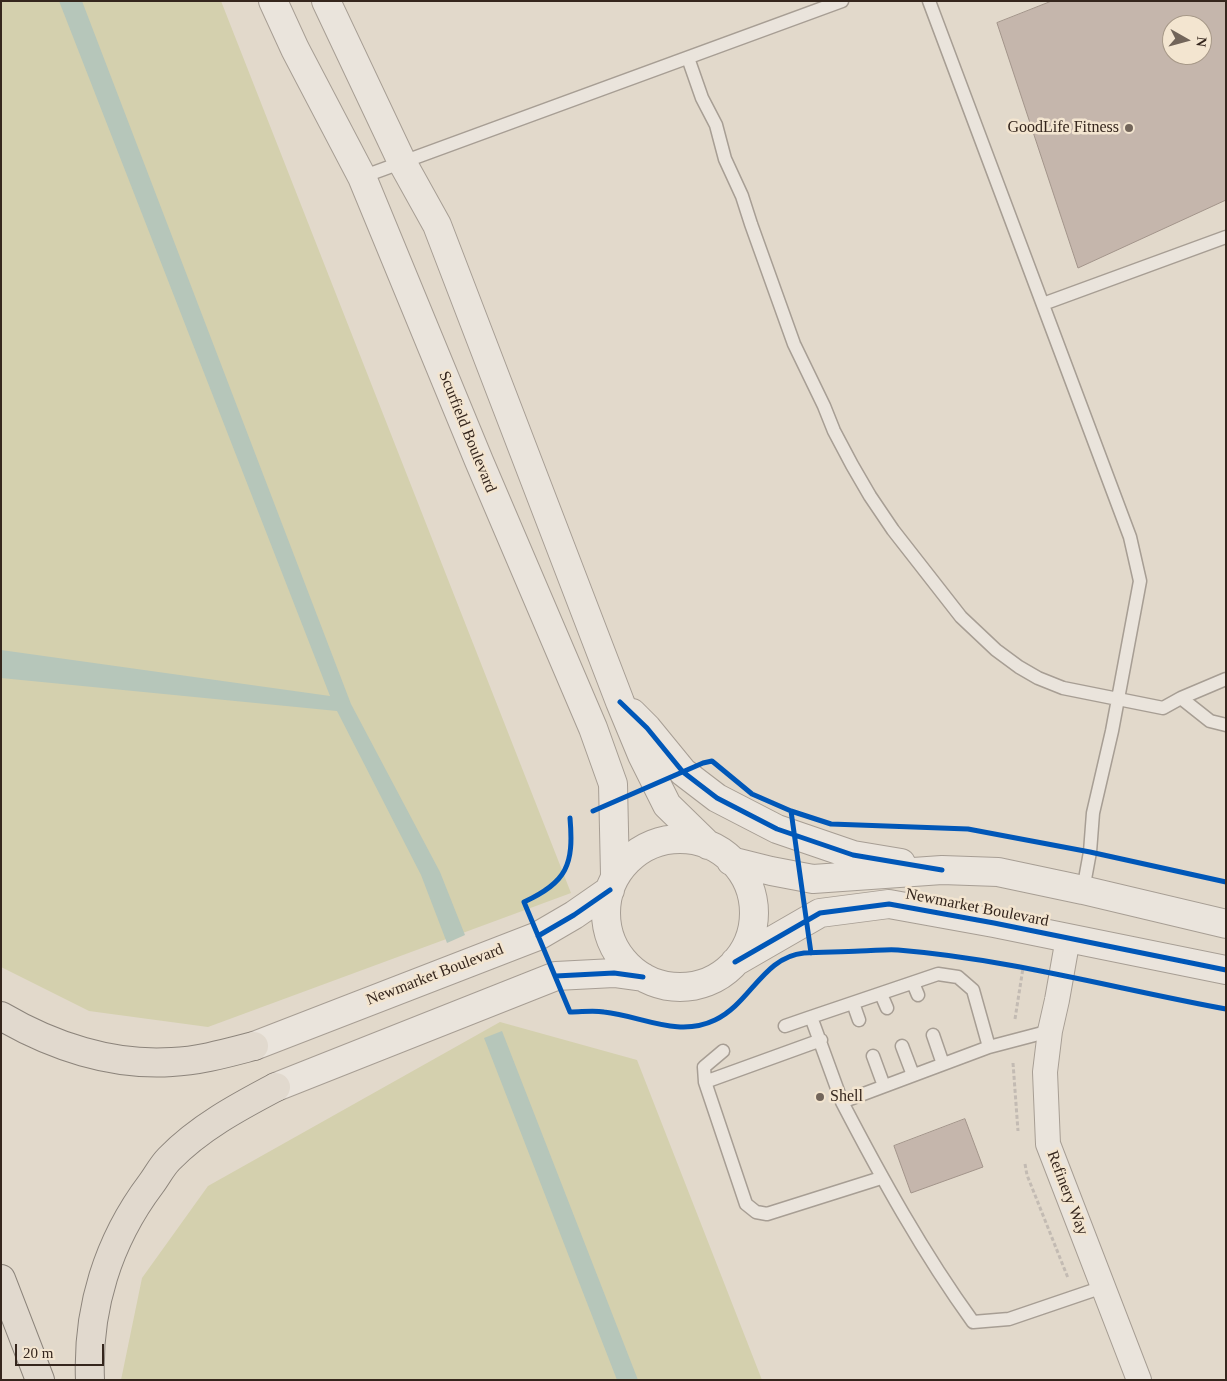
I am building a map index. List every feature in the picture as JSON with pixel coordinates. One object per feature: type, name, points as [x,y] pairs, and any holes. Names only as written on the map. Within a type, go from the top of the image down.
[{"type":"main road","points":[[1,1016],[24,1030],[59,1045],[114,1058],[172,1062],[226,1053],[254,1046]]},
{"type":"main road","points":[[90,1380],[89,1356],[101,1280],[119,1234],[140,1198],[169,1160],[198,1134],[234,1109],[276,1087]]},
{"type":"main road","points":[[1,1279],[40,1380]]},
{"type":"street","name":"Scurfield Boulevard","points":[[273,1],[295,49],[362,176],[478,461],[593,728],[613,784],[612,883]]},
{"type":"street","points":[[326,1],[402,162],[437,225],[642,755],[668,805],[708,845]]},
{"type":"street","points":[[620,702],[647,728],[683,772],[717,798],[776,830],[853,854],[942,870]]},
{"type":"street","points":[[276,1087],[556,976],[614,973],[643,977],[664,985],[691,986],[715,978],[735,962],[749,940],[754,915],[750,890],[738,867],[719,850],[696,840],[672,839],[650,845],[630,857],[612,883],[606,920],[612,943],[625,963],[643,977]]},
{"type":"street","name":"Newmarket Boulevard","points":[[731,861],[813,879],[942,870],[998,872],[1226,924]]},
{"type":"street","name":"Newmarket Boulevard","points":[[254,1046],[538,936],[574,915],[612,883]]},
{"type":"street","name":"Newmarket Boulevard","points":[[735,962],[820,913],[889,904],[1226,970]]},
{"type":"street","name":"Refinery Way","points":[[1068,938],[1044,1072],[1048,1144],[1139,1380]]},
{"type":"lane","points":[[362,176],[842,1]]},
{"type":"lane","points":[[929,1],[1130,537],[1140,581],[1118,700],[1093,813],[1090,852],[1083,890]]},
{"type":"lane","points":[[688,58],[702,98],[716,125],[725,159],[742,196],[750,224],[794,344],[834,431],[870,496],[893,530],[956,610],[996,650],[1038,678],[1063,688],[1163,708],[1181,698],[1226,679]]},
{"type":"lane","points":[[1043,304],[1226,237]]},
{"type":"lane","points":[[1181,698],[1210,721],[1226,725]]},
{"type":"lane","points":[[785,1026],[938,974],[958,977],[973,990],[989,1047]]},
{"type":"lane","points":[[913,983],[918,995]]},
{"type":"lane","points":[[881,994],[886,1008]]},
{"type":"lane","points":[[852,1003],[859,1020]]},
{"type":"lane","points":[[811,1017],[821,1040],[842,1102],[882,1178],[951,1292],[973,1322],[1009,1319],[1103,1287]]},
{"type":"lane","points":[[842,1102],[989,1047],[1050,1032]]},
{"type":"lane","points":[[933,1035],[943,1064]]},
{"type":"lane","points":[[704,1082],[821,1040]]},
{"type":"lane","points":[[902,1046],[913,1075]]},
{"type":"lane","points":[[723,1051],[704,1067],[704,1082],[746,1204],[756,1212],[767,1214],[882,1178]]},
{"type":"lane","points":[[873,1056],[884,1086]]},
{"type":"path","points":[[1014,966],[1061,976]]},
{"type":"shaded area","points":[[1,1],[221,1],[571,893],[208,1027],[89,1011],[1,967]]},
{"type":"shaded area","points":[[59,1],[82,1],[351,704],[440,872],[465,935],[447,943],[421,875],[337,711],[1,678],[1,650],[330,696]]},
{"type":"shaded area","points":[[500,1022],[637,1060],[762,1380],[121,1380],[142,1278],[208,1186]]},
{"type":"shaded area","points":[[502,1031],[638,1380],[617,1380],[484,1038]]},
{"type":"building","name":"GoodLife Fitness","points":[[1052,1],[1226,1],[1226,200],[1078,268],[997,23]]},
{"type":"building","points":[[965,1119],[983,1167],[911,1193],[894,1146]]},
{"type":"cycle path","points":[[620,702],[647,728],[683,772],[717,798],[777,829],[853,855],[942,870]]},
{"type":"cycle path","points":[[593,811],[703,763],[712,761],[752,794],[791,811],[831,824],[968,829],[1090,852],[1226,882]]},
{"type":"cycle path","points":[[791,811],[811,953]]},
{"type":"cycle path","points":[[570,818],[571,848],[565,870],[550,887],[524,902],[570,1012],[604,1012],[674,1026],[701,1025],[727,1013],[767,972],[790,956],[804,953],[889,950],[939,954],[1022,967],[1226,1009]]},
{"type":"cycle path","points":[[538,936],[574,915],[610,890]]},
{"type":"cycle path","points":[[735,962],[820,913],[889,904],[994,923],[1226,970]]},
{"type":"cycle path","points":[[556,976],[614,973],[643,977]]},
{"type":"place","name":"GoodLife Fitness","points":[[1129,128]]},
{"type":"place","name":"Shell","points":[[820,1097]]}]
